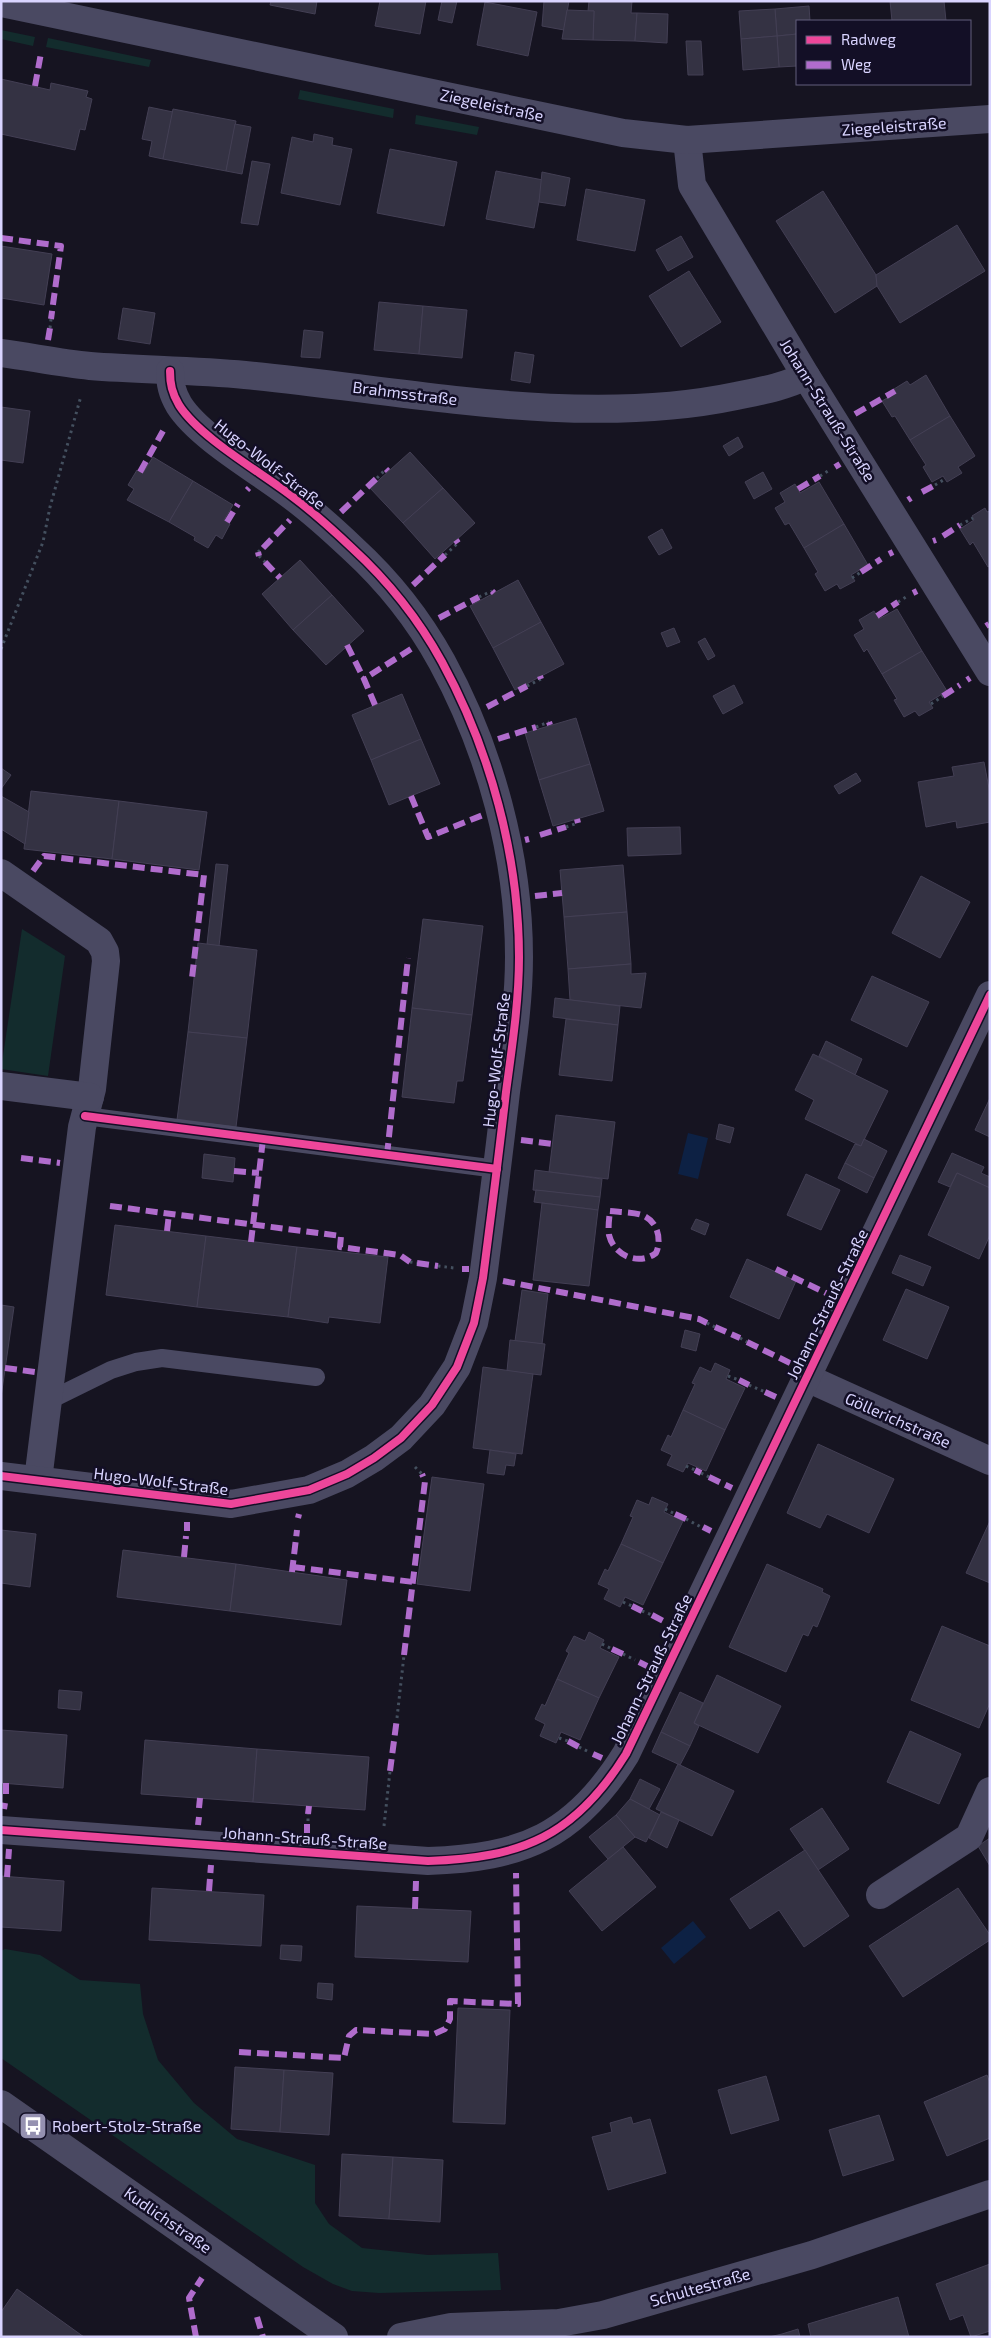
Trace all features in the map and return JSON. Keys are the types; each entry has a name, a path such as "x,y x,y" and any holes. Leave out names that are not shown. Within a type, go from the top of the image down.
{"street":[{"name":"Ziegeleistraße","path":"1,3 622,133 687,140 990,119"},
{"name":"Johann-Strauß-Straße","path":"687,140 692,185 806,376 990,672"},
{"name":"Brahmsstraße","path":"1,352 88,366 243,374 456,399 560,407 629,409 707,402 788,385 806,376"},
{"name":"Hugo-Wolf-Straße","path":"1,1476 231,1504 309,1490 347,1474 374,1458 401,1438 432,1405 457,1367 474,1322 483,1278 518,1003 519,946 511,866 493,785 479,744 442,661 404,604 353,549 293,497 232,454 199,426 180,407 170,387 170,371"},
{"path":"1,873 83,928 99,941 105,952 104,987 38,1480"},
{"name":"Johann-Strauß-Straße","path":"1,1830 428,1862 497,1855 530,1844 558,1830 584,1808 608,1783 626,1754 990,995"},
{"path":"1,1086 87,1107"},
{"name":"Göllerichstraße","path":"806,1378 990,1461"},
{"path":"880,1895 969,1837 990,1791"},
{"name":"Kudlichstraße","path":"1,2104 334,2337"},
{"name":"Schultestraße","path":"401,2337 451,2327 559,2323 603,2315 812,2255 990,2194"}],"lane":[{"path":"87,1107 497,1169"},
{"path":"48,1401 111,1370 136,1362 162,1358 316,1378"}],"path":[{"path":"50,328 51,319"},
{"path":"1,649 43,542 50,507 83,391"},
{"path":"377,478 386,469"},
{"path":"935,485 945,479"},
{"path":"960,526 973,518"},
{"path":"445,555 458,543"},
{"path":"263,548 259,554 265,562"},
{"path":"852,578 860,572"},
{"path":"479,597 492,591"},
{"path":"527,686 541,679"},
{"path":"931,704 942,696"},
{"path":"536,727 549,722"},
{"path":"566,827 578,823"},
{"path":"410,1262 417,1263"},
{"path":"438,1266 462,1269"},
{"path":"707,1323 716,1327"},
{"path":"740,1338 747,1342"},
{"path":"728,1376 738,1380"},
{"path":"750,1385 765,1392"},
{"path":"686,1466 695,1470"},
{"path":"701,1473 709,1477"},
{"path":"665,1509 675,1514"},
{"path":"686,1519 703,1528"},
{"path":"622,1602 632,1606"},
{"path":"642,1611 652,1615"},
{"path":"602,1644 612,1649"},
{"path":"622,1654 639,1662"},
{"path":"397,1718 404,1655"},
{"path":"559,1738 568,1742"},
{"path":"579,1747 593,1754"},
{"path":"383,1829 390,1772"}],"green space":[{"path":"1,30 35,37 33,46 1,39"},
{"path":"48,38 151,60 149,67 46,47"},
{"path":"300,90 394,109 393,118 298,99"},
{"path":"416,115 479,127 477,135 415,124"},
{"path":"22,929 65,956 48,1076 1,1069"},
{"path":"5,1949 40,1955 80,1980 140,1984 143,2014 158,2060 194,2103 237,2139 315,2165 315,2203 329,2224 362,2248 428,2255 498,2253 501,2290 379,2293 352,2291 333,2284 303,2267 1,2058 1,1951"}],"water":[{"path":"688,1133 708,1138 698,1179 678,1174"},
{"path":"693,1921 706,1937 674,1964 661,1948"}],"building":[{"path":"271,1 317,1 315,14 270,5"},
{"path":"380,1 426,1 420,34 375,26"},
{"path":"442,1 457,1 452,23 438,20"},
{"path":"544,1 569,1 564,30 542,26"},
{"path":"589,1 632,1 631,13 637,13 635,41 593,40 594,11 588,11"},
{"path":"890,1 944,1 946,20 892,20"},
{"path":"485,2 537,12 528,56 477,45"},
{"path":"809,6 810,20 796,20 796,34 777,36 775,9"},
{"path":"775,9 777,36 741,39 739,11"},
{"path":"567,10 594,11 593,40 562,39"},
{"path":"637,13 668,14 667,43 635,41"},
{"path":"796,34 796,66 779,67 777,36"},
{"path":"777,36 779,67 743,70 741,39"},
{"path":"686,41 701,41 703,75 688,75"},
{"path":"1,79 50,90 51,83 88,91 86,97 92,99 85,130 80,129 75,150 1,134"},
{"path":"149,107 173,112 163,159 149,156 152,141 142,139"},
{"path":"173,109 236,121 226,171 163,159"},
{"path":"235,124 251,127 242,174 226,171"},
{"path":"314,134 333,138 332,145 352,149 340,205 281,193 292,137 313,142"},
{"path":"390,149 457,162 444,226 377,213"},
{"path":"252,161 270,164 258,225 241,223"},
{"path":"496,171 543,180 534,228 486,219"},
{"path":"542,172 570,178 565,206 539,202"},
{"path":"586,189 645,200 635,251 577,240"},
{"path":"823,191 876,275 877,286 835,313 776,221"},
{"path":"957,225 985,271 900,323 877,286 876,275"},
{"path":"681,236 693,257 668,271 656,250"},
{"path":"1,246 52,254 44,305 1,298"},
{"path":"689,271 721,322 681,347 649,296"},
{"path":"379,302 423,306 419,354 374,350"},
{"path":"423,306 467,310 462,358 419,354"},
{"path":"123,308 155,313 150,344 118,339"},
{"path":"304,330 323,332 320,358 301,357"},
{"path":"515,352 534,355 530,383 511,380"},
{"path":"926,375 950,416 910,440 895,416 892,417 882,401 896,393 894,389 907,381 910,385"},
{"path":"1,407 30,411 23,463 1,460"},
{"path":"950,416 975,456 958,467 962,473 947,482 943,476 932,482 923,467 926,465 910,440"},
{"path":"738,437 743,447 729,456 723,446"},
{"path":"410,452 443,488 403,523 370,488"},
{"path":"153,457 193,481 169,522 127,500 134,489 128,485 137,470 143,473"},
{"path":"763,472 772,489 754,499 745,482"},
{"path":"193,481 233,505 224,520 230,524 222,539 216,535 208,548 194,540 195,537 169,522"},
{"path":"819,482 844,524 804,548 789,523 785,525 775,508 785,502 780,493 795,484 800,493"},
{"path":"443,488 475,523 435,559 403,523"},
{"path":"985,508 987,512 990,511 990,566 988,567 973,542 970,545 960,529 974,520 972,516"},
{"path":"844,524 868,565 851,575 855,581 840,589 837,584 825,591 815,574 818,572 804,548"},
{"path":"662,529 672,548 659,555 648,537"},
{"path":"300,560 332,595 293,630 262,594"},
{"path":"518,580 541,622 493,648 470,606"},
{"path":"332,595 364,631 326,665 293,630"},
{"path":"897,609 922,651 882,674 867,649 864,652 854,635 864,629 859,620 874,611 879,619"},
{"path":"541,622 564,664 515,690 493,648"},
{"path":"674,628 680,642 667,647 661,633"},
{"path":"705,638 715,656 708,660 698,642"},
{"path":"922,651 947,691 929,702 933,708 919,716 915,711 904,717 894,700 897,699 882,674"},
{"path":"734,685 743,703 723,714 713,696"},
{"path":"402,694 421,739 371,760 352,715"},
{"path":"576,718 590,764 539,780 525,733"},
{"path":"421,739 440,784 389,805 371,760"},
{"path":"984,762 990,794 990,822 957,828 956,821 926,827 918,782 954,776 952,767"},
{"path":"590,764 604,811 553,826 539,780"},
{"path":"1,768 11,775 1,789"},
{"path":"856,773 861,781 839,794 834,786"},
{"path":"31,791 119,801 112,859 24,849"},
{"path":"1,796 29,812 25,844 1,829"},
{"path":"119,801 207,812 199,870 112,859"},
{"path":"680,827 681,854 628,856 627,828"},
{"path":"216,864 228,865 219,946 207,944"},
{"path":"623,865 627,912 564,917 560,870"},
{"path":"921,876 970,902 940,958 892,933"},
{"path":"627,912 631,964 568,969 564,917"},
{"path":"423,919 483,926 472,1015 412,1008"},
{"path":"198,943 257,950 247,1038 188,1032"},
{"path":"631,964 631,974 646,973 641,1008 570,1000 568,969"},
{"path":"872,976 929,1002 907,1047 851,1020"},
{"path":"555,998 620,1006 618,1025 553,1017"},
{"path":"412,1008 472,1015 463,1081 457,1081 454,1103 402,1097"},
{"path":"566,1019 618,1025 612,1081 559,1075"},
{"path":"188,1032 247,1038 236,1127 177,1120"},
{"path":"826,1041 862,1059 855,1075 819,1056"},
{"path":"813,1054 888,1091 861,1146 805,1119 814,1100 795,1090"},
{"path":"990,1098 990,1137 975,1130"},
{"path":"556,1115 615,1122 608,1179 549,1172"},
{"path":"719,1124 734,1128 730,1143 716,1139"},
{"path":"864,1139 887,1151 874,1178 845,1163 855,1144 861,1146"},
{"path":"952,1153 984,1167 981,1173 990,1177 990,1188 957,1173 950,1187 938,1182"},
{"path":"204,1154 235,1158 233,1182 202,1178"},
{"path":"845,1163 874,1178 867,1193 838,1178"},
{"path":"535,1170 602,1179 600,1197 533,1190"},
{"path":"957,1173 990,1188 990,1235 979,1259 928,1235"},
{"path":"806,1174 840,1190 821,1230 787,1215"},
{"path":"536,1190 600,1197 598,1210 534,1202"},
{"path":"542,1203 598,1210 589,1286 533,1280"},
{"path":"696,1219 709,1224 705,1235 691,1229"},
{"path":"115,1225 206,1236 197,1307 106,1295"},
{"path":"206,1236 297,1247 288,1317 197,1307"},
{"path":"297,1247 388,1257 380,1323 329,1317 328,1323 288,1317"},
{"path":"900,1255 931,1267 923,1286 892,1273"},
{"path":"747,1259 796,1281 779,1319 730,1297"},
{"path":"906,1289 949,1307 927,1359 883,1340"},
{"path":"522,1290 548,1294 542,1344 515,1341"},
{"path":"1,1305 14,1307 1,1397"},
{"path":"685,1330 700,1334 696,1351 681,1347"},
{"path":"510,1340 545,1344 541,1375 507,1371"},
{"path":"715,1363 730,1370 726,1379 745,1388 725,1430 683,1410 695,1384 692,1383 700,1367 711,1372"},
{"path":"483,1367 533,1374 522,1454 473,1448"},
{"path":"683,1410 725,1430 706,1471 688,1463 683,1472 667,1465 672,1455 661,1450 668,1435 671,1437"},
{"path":"818,1444 894,1479 869,1533 827,1514 820,1528 787,1513"},
{"path":"490,1450 516,1454 514,1466 506,1465 504,1475 487,1473"},
{"path":"432,1477 484,1484 470,1591 417,1584"},
{"path":"652,1497 668,1504 664,1512 683,1521 663,1563 621,1544 633,1517 630,1516 637,1500 649,1505"},
{"path":"990,1521 990,1583 966,1573"},
{"path":"1,1530 36,1534 30,1587 1,1583"},
{"path":"621,1544 663,1563 643,1605 625,1597 620,1607 604,1599 609,1589 598,1584 605,1569 608,1571"},
{"path":"123,1550 236,1564 230,1611 117,1597"},
{"path":"236,1564 347,1580 341,1625 230,1611"},
{"path":"767,1564 823,1589 822,1592 830,1596 817,1627 813,1625 808,1636 803,1634 786,1672 729,1647"},
{"path":"942,1626 990,1646 990,1703 979,1728 911,1700"},
{"path":"589,1632 604,1640 600,1648 619,1657 599,1698 557,1679 569,1653 566,1651 574,1636 585,1641"},
{"path":"717,1675 781,1706 758,1753 694,1723"},
{"path":"557,1679 599,1698 580,1740 561,1732 556,1743 540,1736 545,1724 535,1719 542,1704 545,1706"},
{"path":"59,1690 82,1692 80,1710 58,1708"},
{"path":"680,1692 703,1703 694,1723 699,1726 690,1746 661,1732"},
{"path":"1,1730 67,1735 63,1788 1,1783"},
{"path":"910,1731 961,1754 939,1804 887,1782"},
{"path":"661,1732 690,1746 680,1765 652,1752"},
{"path":"145,1740 257,1749 253,1802 141,1794"},
{"path":"257,1749 369,1757 365,1810 253,1802"},
{"path":"678,1764 734,1791 712,1836 656,1809"},
{"path":"640,1779 660,1789 649,1809 630,1799"},
{"path":"630,1799 660,1815 646,1842 635,1837 616,1815"},
{"path":"822,1808 849,1849 818,1870 790,1829"},
{"path":"661,1812 679,1820 667,1848 649,1838"},
{"path":"616,1815 635,1837 608,1859 589,1837"},
{"path":"990,1838 990,1866 978,1846"},
{"path":"623,1847 656,1887 602,1931 569,1891"},
{"path":"805,1850 849,1916 804,1947 779,1910 750,1929 730,1899"},
{"path":"1,1876 64,1881 61,1931 1,1927"},
{"path":"152,1888 264,1895 261,1946 149,1940"},
{"path":"958,1888 990,1935 990,1940 903,1997 869,1946"},
{"path":"357,1906 471,1911 468,1962 355,1957"},
{"path":"281,1945 302,1946 301,1961 280,1959"},
{"path":"318,1983 333,1984 332,2000 317,1998"},
{"path":"458,2008 510,2010 505,2124 453,2122"},
{"path":"235,2067 284,2070 280,2132 231,2129"},
{"path":"284,2070 333,2073 329,2135 280,2132"},
{"path":"987,2075 990,2083 990,2138 947,2156 924,2102"},
{"path":"766,2076 779,2120 731,2134 718,2090"},
{"path":"879,2115 894,2160 843,2176 829,2130"},
{"path":"631,2117 633,2124 650,2119 666,2173 608,2190 592,2137 612,2132 610,2123"},
{"path":"342,2154 393,2157 389,2219 339,2216"},
{"path":"393,2157 443,2160 440,2222 389,2219"},
{"path":"990,2264 990,2331 971,2337 963,2315 950,2320 936,2284"},
{"path":"17,2289 84,2337 1,2337 1,2312"},
{"path":"898,2297 909,2337 811,2337 808,2324"},
{"path":"798,2329 800,2337 769,2337 782,2334"}],"marked path":[{"path":"35,86 41,53"},
{"path":"1,238 61,246 51,319"},
{"path":"48,340 50,328"},
{"path":"855,414 895,391"},
{"path":"140,472 163,431"},
{"path":"835,467 840,464"},
{"path":"798,489 820,476"},
{"path":"341,512 377,478"},
{"path":"922,492 935,485"},
{"path":"227,522 238,504"},
{"path":"263,548 290,520"},
{"path":"943,536 960,525"},
{"path":"258,552 259,556"},
{"path":"889,554 893,552"},
{"path":"413,585 445,555"},
{"path":"861,572 881,559"},
{"path":"265,562 280,578"},
{"path":"913,593 917,591"},
{"path":"439,618 479,597"},
{"path":"877,616 898,602"},
{"path":"347,645 364,679"},
{"path":"375,705 364,679 414,647"},
{"path":"943,696 960,685"},
{"path":"487,707 527,686"},
{"path":"498,739 536,727"},
{"path":"411,796 428,837 483,815"},
{"path":"577,819 578,823"},
{"path":"540,835 566,827"},
{"path":"525,840 529,839"},
{"path":"33,871 44,856 204,875 192,978"},
{"path":"535,896 562,893"},
{"path":"387,1155 408,958"},
{"path":"251,1242 263,1139"},
{"path":"521,1140 552,1144"},
{"path":"21,1158 60,1163"},
{"path":"234,1171 259,1173"},
{"path":"110,1206 341,1236 340,1247 400,1255 410,1262"},
{"path":"610,1211 642,1215 652,1222 657,1231 659,1242 656,1253 649,1257 635,1259 628,1257 616,1248 609,1235 610,1211"},
{"path":"167,1231 169,1214"},
{"path":"417,1263 438,1266"},
{"path":"462,1269 469,1269"},
{"path":"776,1269 826,1293"},
{"path":"503,1281 699,1319 707,1323"},
{"path":"715,1327 740,1338"},
{"path":"747,1342 792,1364"},
{"path":"5,1368 35,1372"},
{"path":"739,1380 749,1385"},
{"path":"765,1392 776,1397"},
{"path":"695,1470 701,1473"},
{"path":"404,1655 425,1481 422,1474"},
{"path":"709,1477 732,1488"},
{"path":"298,1518 299,1514"},
{"path":"675,1514 686,1519"},
{"path":"187,1522 187,1531"},
{"path":"703,1527 711,1531"},
{"path":"292,1572 297,1530"},
{"path":"184,1557 186,1536"},
{"path":"293,1567 413,1582"},
{"path":"632,1606 642,1611"},
{"path":"652,1615 667,1623"},
{"path":"612,1649 623,1654"},
{"path":"639,1662 647,1666"},
{"path":"390,1771 397,1718"},
{"path":"568,1741 579,1747"},
{"path":"593,1754 602,1758"},
{"path":"6,1783 6,1794"},
{"path":"199,1808 200,1798"},
{"path":"4,1809 5,1803"},
{"path":"308,1814 309,1806"},
{"path":"198,1825 199,1817"},
{"path":"307,1824 307,1833"},
{"path":"7,1877 9,1849"},
{"path":"209,1891 211,1865"},
{"path":"239,2052 344,2058 349,2036 356,2030 434,2034 445,2029 450,2019 450,2001 518,2004 516,1873"},
{"path":"415,1909 416,1881"},
{"path":"196,2337 189,2298 202,2278"},
{"path":"257,2317 263,2337"}],"cycle path":[{"path":"1,1476 231,1504 309,1490 347,1474 374,1458 401,1438 432,1405 457,1367 474,1323 483,1278 515,1025 519,957 514,881 507,842 487,767 474,731 442,662 402,601 365,560 323,521 280,487 201,430 179,405 171,384 170,371"},
{"path":"1,1830 428,1861 491,1855 519,1847 543,1837 566,1823 587,1805 607,1782 626,1754 990,995"},
{"path":"85,1116 497,1169"}],"place":[{"name":"Robert-Stolz-Straße","path":"33,2126"}]}
